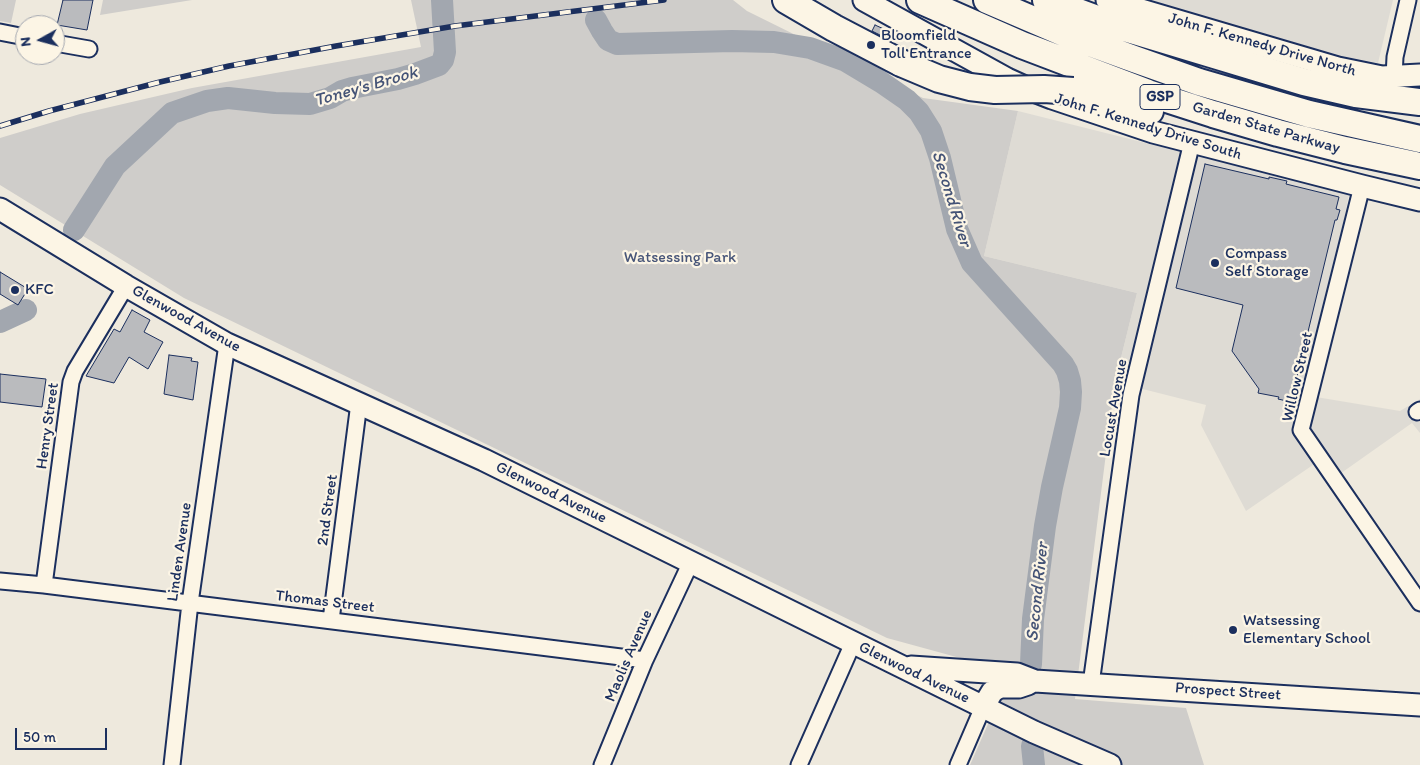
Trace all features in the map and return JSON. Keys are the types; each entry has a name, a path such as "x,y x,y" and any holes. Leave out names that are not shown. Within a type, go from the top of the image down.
{"highway":[{"path":"786,0 901,63 939,79 970,88 984,90 1038,89 1073,91 1106,98 1273,145 1320,154 1415,165"},
{"name":"Garden State Parkway","path":"920,0 1022,45 1148,93 1278,133 1415,165"},
{"name":"Garden State Parkway","path":"987,0 1071,36 1199,82 1309,114 1420,139"},
{"path":"1046,0 1105,22 1304,82 1356,94 1420,102"}],"street":[{"name":"John F. Kennedy Drive South","path":"864,0 1007,79 1029,89 1132,125 1420,200"},
{"name":"John F. Kennedy Drive North","path":"1107,0 1338,68 1394,77 1420,75"},
{"path":"1394,77 1395,57 1408,0"},
{"path":"0,32 15,35"},
{"path":"65,45 89,49"},
{"name":"Locust Avenue","path":"1091,684 1131,395 1192,142"},
{"name":"Willow Street","path":"1362,186 1301,430 1420,603"},
{"name":"Glenwood Avenue","path":"0,209 126,286 227,344 484,460 1034,732 1110,765"},
{"name":"Henry Street","path":"44,585 71,382 75,371 126,286"},
{"name":"Linden Avenue","path":"172,765 190,603 227,344"},
{"name":"2nd Street","path":"331,620 359,403"},
{"name":"Maolis Avenue","path":"602,765 645,660 691,562"},
{"name":"Thomas Street","path":"0,581 331,620 645,660"},
{"path":"799,765 853,643"},
{"name":"Prospect Street","path":"900,666 1017,674 1035,681 1420,705"},
{"name":"Prospect Street","path":"983,707 996,689 1001,687 1019,687 1035,681"},
{"path":"958,765 983,707"}],"shaded area":[{"path":"1141,0 1393,0 1378,63 1346,57"},
{"path":"1018,111 1349,194 1310,396 1400,411 1420,399 1420,433 1412,423 1337,476 1323,458 1246,511 1201,425 1206,405 1115,382 1137,293 984,256"}],"green space":[{"path":"0,0 16,0 11,23 0,21"},
{"path":"103,0 192,0 100,15"},
{"name":"Watsessing Park","path":"411,0 733,0 747,11 923,98 1018,111 984,256 1137,293 1115,382 1075,699 1186,708 1204,765 970,765 988,724 993,667 887,638 184,298 0,185 0,138 80,114 192,88 421,47"}],"building":[{"path":"63,0 93,0 87,30 65,26 65,15 59,15"},
{"path":"875,25 886,30 882,36 872,31"},
{"path":"1205,164 1269,179 1269,177 1287,181 1286,184 1339,197 1336,209 1340,210 1337,220 1335,220 1291,402 1278,399 1279,397 1258,393 1259,389 1232,351 1243,305 1176,288"},
{"path":"0,272 28,289 18,305 0,294"},
{"path":"132,310 150,320 144,332 163,342 148,369 129,357 114,383 86,376 114,329 120,332"},
{"path":"169,355 192,358 191,361 198,362 193,400 164,394"},
{"path":"0,374 46,379 42,407 0,402"}],"waterway":[{"name":"Toney's Brook","path":"74,230 115,166 172,113 207,101 228,98 275,103 310,104 330,98 342,91 398,79 439,65 443,60 445,52 442,0"},
{"name":"Second River","path":"596,20 608,40 617,44 732,41 774,42 810,48 846,61 907,100 919,112 931,131 940,158 957,229 972,263 1063,364 1070,381 1070,408 1045,526 1033,619 1031,664"},
{"name":"Toney's Brook","path":"0,322 26,310"},
{"name":"Second River","path":"1032,746 1034,765"}],"railway":[{"path":"0,126 49,111 229,66 455,26 664,0"}],"place":[{"name":"Bloomfield Toll Entrance","path":"871,45"},
{"name":"Compass Self Storage","path":"1215,263"},
{"name":"KFC","path":"15,290"},
{"name":"Watsessing Elementary School","path":"1233,630"}]}
